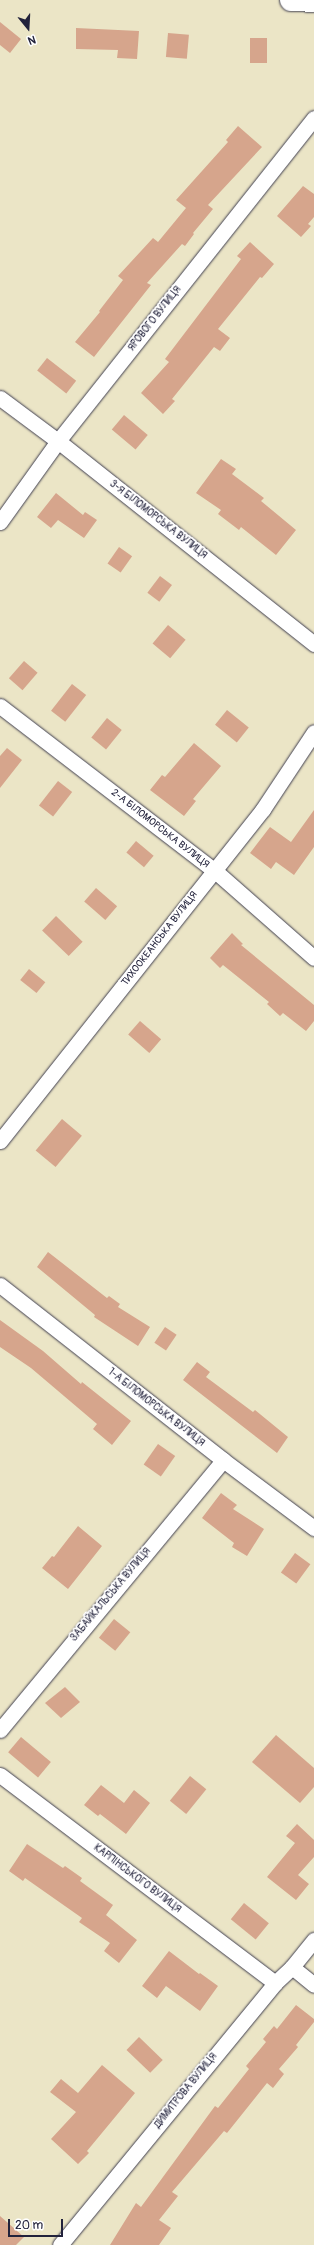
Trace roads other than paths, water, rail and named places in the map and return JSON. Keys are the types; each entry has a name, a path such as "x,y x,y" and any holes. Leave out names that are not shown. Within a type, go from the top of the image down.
{"main road":[{"path":"291,0 314,1"}],"street":[{"name":"ЯРОВОГО ВУЛИЦЯ","path":"0,522 58,442 314,118"},
{"name":"3-Я БІЛОМОРСЬКА ВУЛИЦЯ","path":"0,398 314,644"},
{"name":"2-А БІЛОМОРСЬКА ВУЛИЦЯ","path":"0,706 214,870 314,958"},
{"name":"ТИХООКЕАНСЬКА ВУЛИЦЯ","path":"0,1141 263,809 314,732"},
{"name":"1-А БІЛОМОРСЬКА ВУЛИЦЯ","path":"0,1285 222,1460 314,1528"},
{"name":"ЗАБАЙКАЛЬСЬКА ВУЛИЦЯ","path":"0,1730 222,1460"},
{"name":"КАРПІНСЬКОГО ВУЛИЦЯ","path":"0,1774 275,1983"},
{"name":"ДИМИТРОВА ВУЛИЦЯ","path":"60,2245 275,1983 292,1967 314,1940"},
{"path":"292,1967 314,1985"}]}
